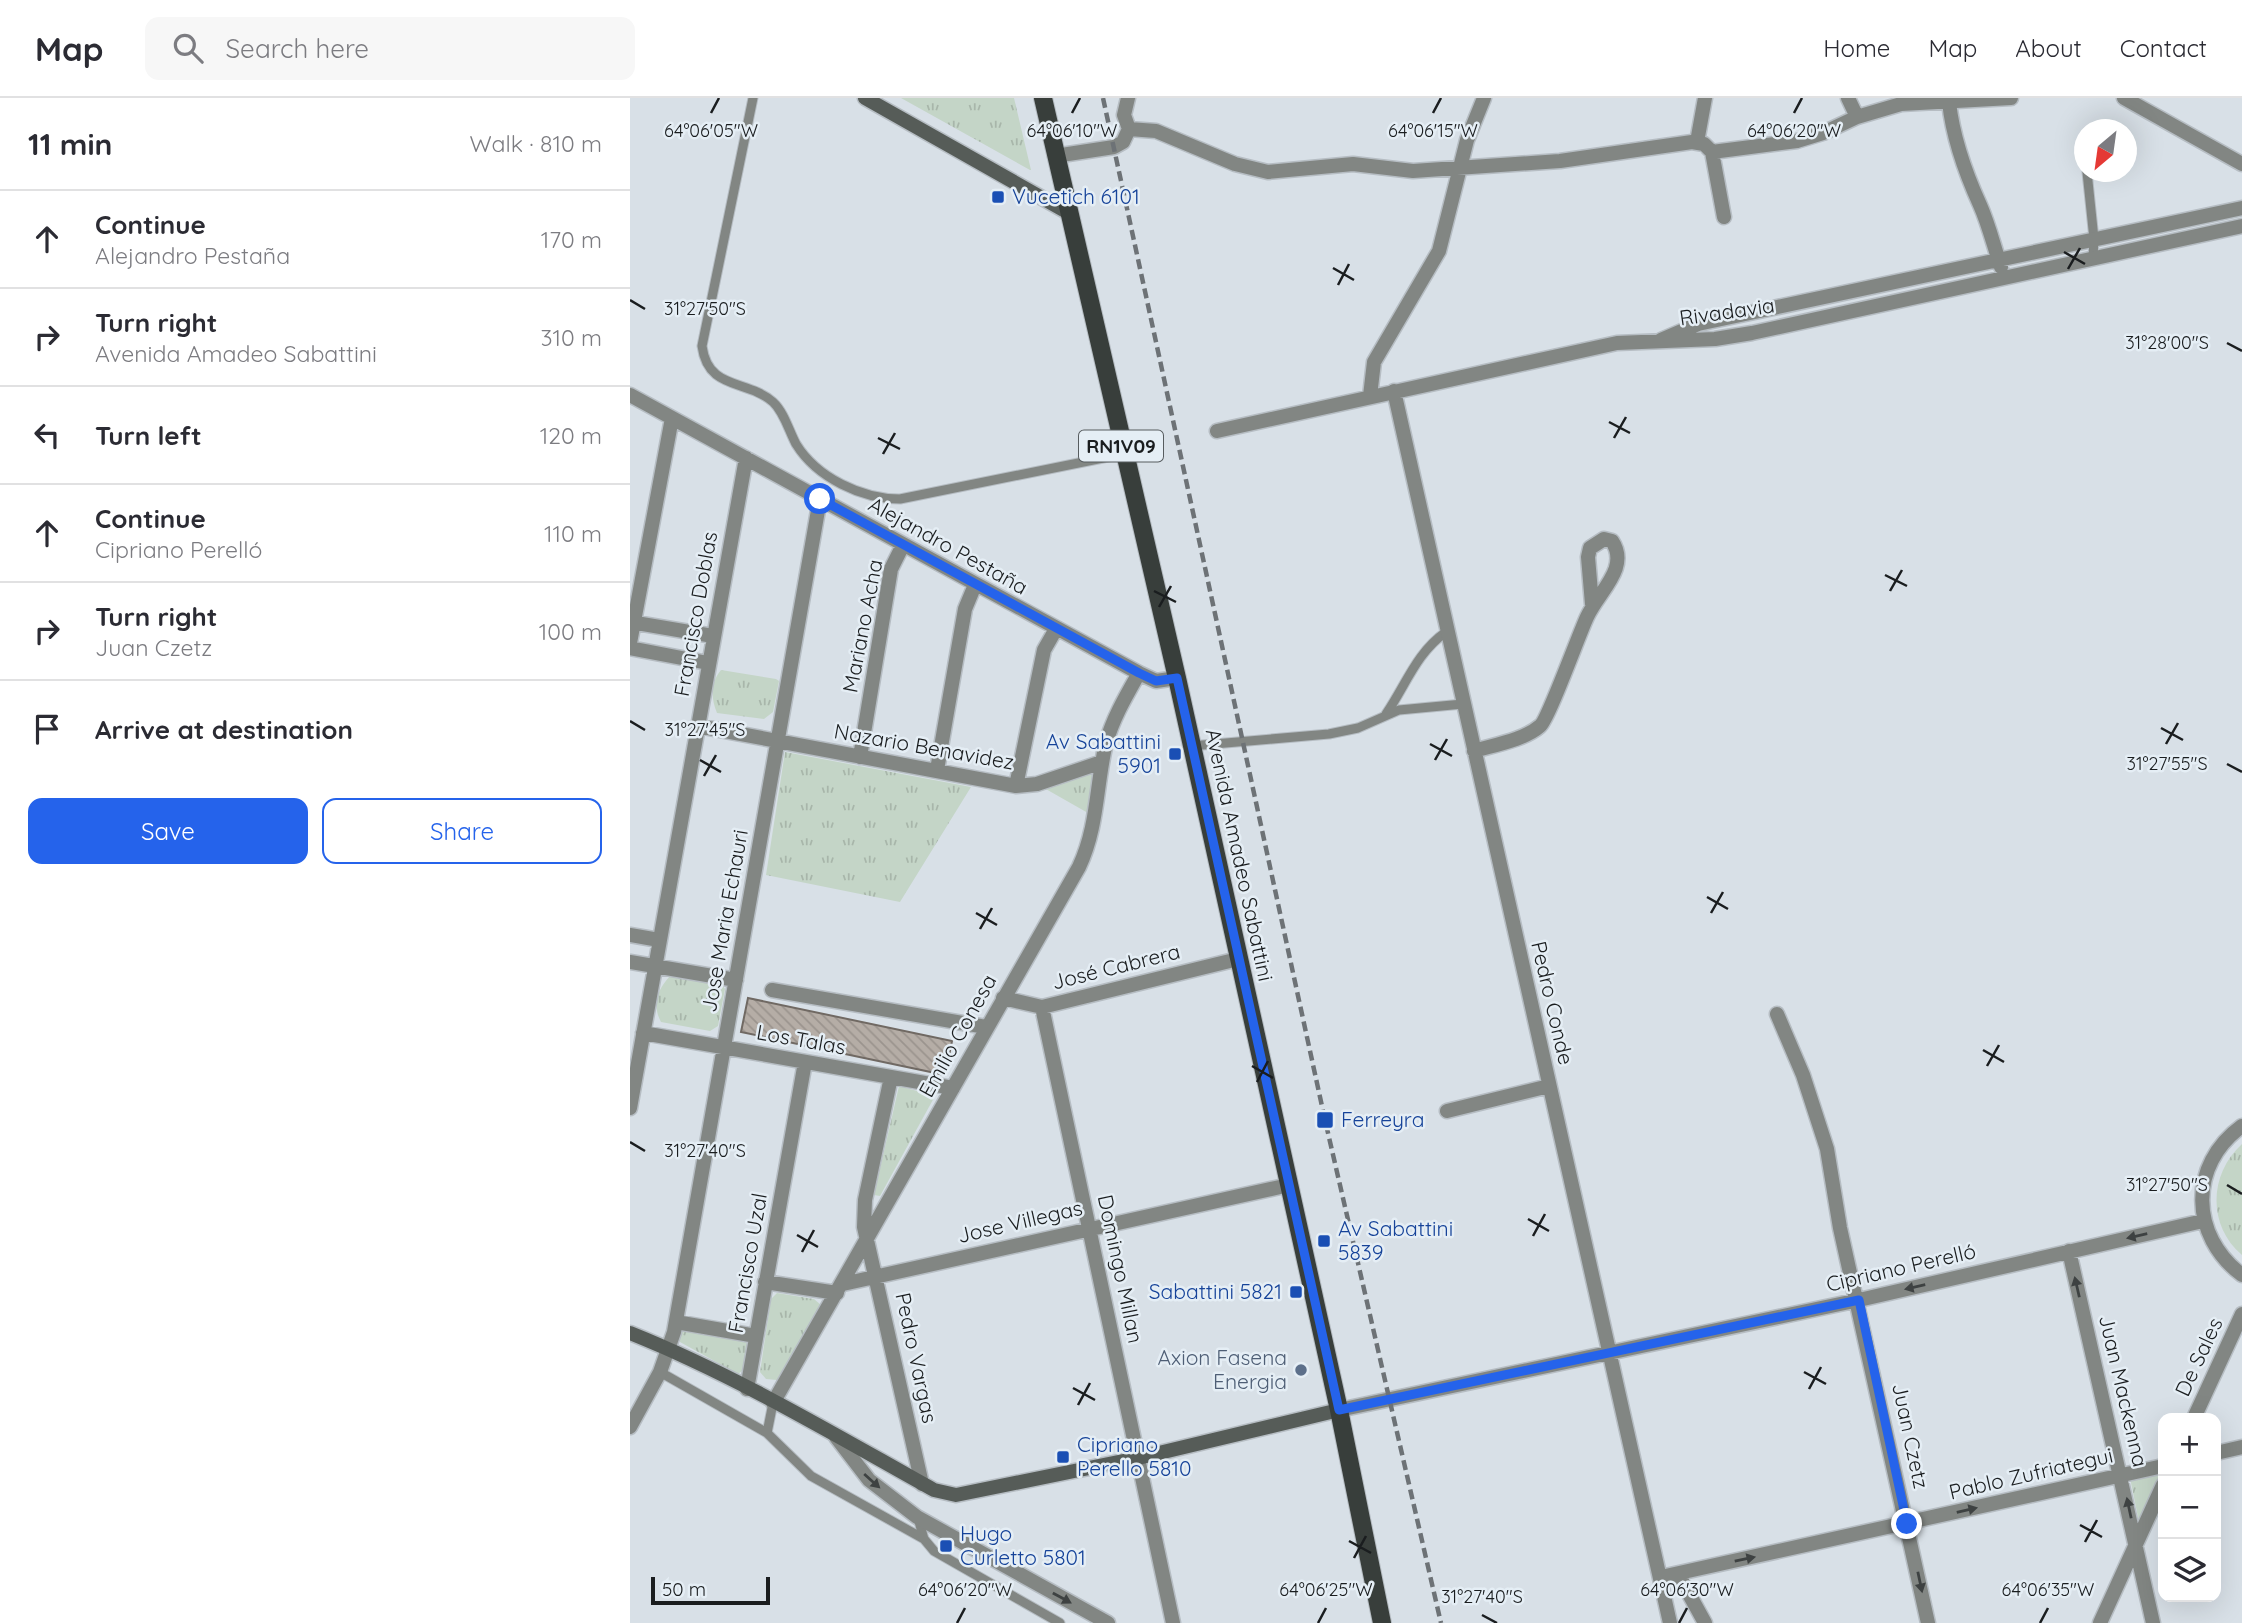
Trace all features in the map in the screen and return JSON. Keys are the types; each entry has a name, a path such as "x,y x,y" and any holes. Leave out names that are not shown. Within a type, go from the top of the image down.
{"main road":[{"path":"865,98 1067,212"},
{"name":"Avenida Amadeo Sabattini","path":"1042,98 1177,678 1339,1410 1382,1623"},
{"path":"630,1333 670,1349 922,1483 956,1495 1138,1458 1339,1410"}],"street":[{"path":"1055,156 1114,147 1122,142 1129,130 1124,115 1128,98"},
{"path":"1370,396 1374,362 1439,251 1460,167 1484,98"},
{"path":"1697,142 1705,98"},
{"path":"1849,98 1857,117"},
{"path":"1129,130 1156,131 1235,164 1268,172 1353,164 1413,171 1560,161 1697,142 1712,152 1797,141 1823,133 1857,117 1901,104 2011,98"},
{"path":"2124,98 2242,164"},
{"path":"1949,102 1952,127 1968,183 1981,206 2004,276"},
{"path":"1712,152 1724,217"},
{"path":"1660,340 1698,324 2242,208"},
{"name":"Rivadavia","path":"1217,432 1617,343 1752,333 2242,226"},
{"name":"Pedro Conde","path":"1394,391 1446,632 1671,1623"},
{"name":"Alejandro Pestaña","path":"630,395 1139,673 1156,681 1177,678"},
{"path":"630,643 672,418"},
{"name":"Francisco Doblas","path":"630,1108 746,458"},
{"name":"Jose Maria Echauri","path":"630,1427 660,1372 670,1349 676,1322 820,499"},
{"name":"Mariano Acha","path":"860,757 891,569 903,545"},
{"path":"937,770 965,609 975,585"},
{"path":"1474,751 1541,726 1592,604"},
{"path":"632,622 713,636"},
{"path":"1016,786 1044,650 1056,629"},
{"path":"630,648 708,663"},
{"name":"Emilio Conesa","path":"773,1403 867,1243 1088,848 1102,762 1116,715 1139,673"},
{"name":"Nazario Benavidez","path":"698,726 1016,786 1037,784 1102,762"},
{"path":"630,935 659,940"},
{"name":"José Cabrera","path":"1003,998 1042,1007 1238,959"},
{"path":"630,962 736,981"},
{"path":"772,990 986,1027"},
{"name":"Domingo Millan","path":"1042,1007 1091,1227 1173,1623"},
{"name":"Juan Czetz","path":"1777,1014 1804,1075 1827,1149 1840,1228 1859,1300 1928,1623"},
{"name":"Los Talas","path":"643,1033 953,1088"},
{"name":"Francisco Uzal","path":"747,1389 804,1062"},
{"name":"Pedro Vargas","path":"891,1077 865,1200 867,1243 877,1277 922,1483"},
{"path":"1447,1111 1549,1086"},
{"path":"2242,1126 2224,1140 2212,1158 2202,1189 2203,1221 2217,1251 2242,1275"},
{"name":"Jose Villegas","path":"765,1282 840,1288 1091,1227 1289,1185"},
{"name":"Cipriano Perelló","path":"1339,1410 1859,1300 2203,1221"},
{"name":"Juan Mackenna","path":"2069,1251 2154,1623"},
{"name":"De Sales","path":"2196,1413 2242,1314"},
{"path":"676,1322 756,1336"},
{"path":"836,1437 869,1480 917,1517 1108,1623"},
{"path":"2221,1452 2242,1447"},
{"name":"Pablo Zufriategui","path":"1661,1577 2158,1467"},
{"path":"2100,1623 2158,1496"},
{"path":"1678,1574 1705,1623"}],"lane":[{"path":"752,98 702,346 704,359 715,375 776,404 804,457 826,474 879,499 900,499 1123,454"},
{"path":"2088,182 2094,239 2092,258"},
{"path":"1385,715 1407,682 1415,661 1433,641 1446,632"},
{"path":"1191,746 1329,734 1358,728 1399,710 1463,704"},
{"path":"660,1372 767,1433 811,1476 924,1539 934,1551 1060,1623"},
{"path":"767,1433 773,1403"},
{"path":"917,1517 924,1539"}],"green space":[{"path":"901,98 1014,98 1031,170 1030,170"},
{"path":"721,670 779,681 773,712 764,719 717,713 713,691"},
{"path":"785,752 971,787 900,902 766,875"},
{"path":"1102,762 1095,817 1037,784"},
{"path":"670,976 721,983 725,989 718,1026 710,1031 661,1022 657,998"},
{"path":"899,1086 935,1096 880,1196 874,1195"},
{"path":"2242,1144 2242,1255 2223,1229 2216,1199 2223,1170"},
{"path":"777,1293 814,1299 821,1305 777,1380 766,1379 760,1372 771,1299"},
{"path":"680,1330 744,1340 748,1345 742,1371 738,1374 680,1342"},
{"path":"2158,1471 2158,1486 2140,1527 2130,1478"}],"building":[{"path":"748,998 952,1041 945,1075 741,1032"}],"railway":[{"path":"1103,98 1325,1120 1441,1623"}],"place":[{"name":"Vucetich 6101","path":"998,197"},
{"name":"Av Sabattini 5901","path":"1175,754"},
{"name":"Ferreyra","path":"1325,1120"},
{"name":"Av Sabattini 5839","path":"1324,1241"},
{"name":"Sabattini 5821","path":"1296,1292"},
{"name":"Axion Fasena Energia","path":"1301,1370"},
{"name":"Cipriano Perello 5810","path":"1063,1457"},
{"name":"Hugo Curletto 5801","path":"946,1546"}],"route":[{"path":"820,499 1139,673 1156,681 1177,678 1339,1410 1389,1397 1859,1300 1907,1524"}]}
